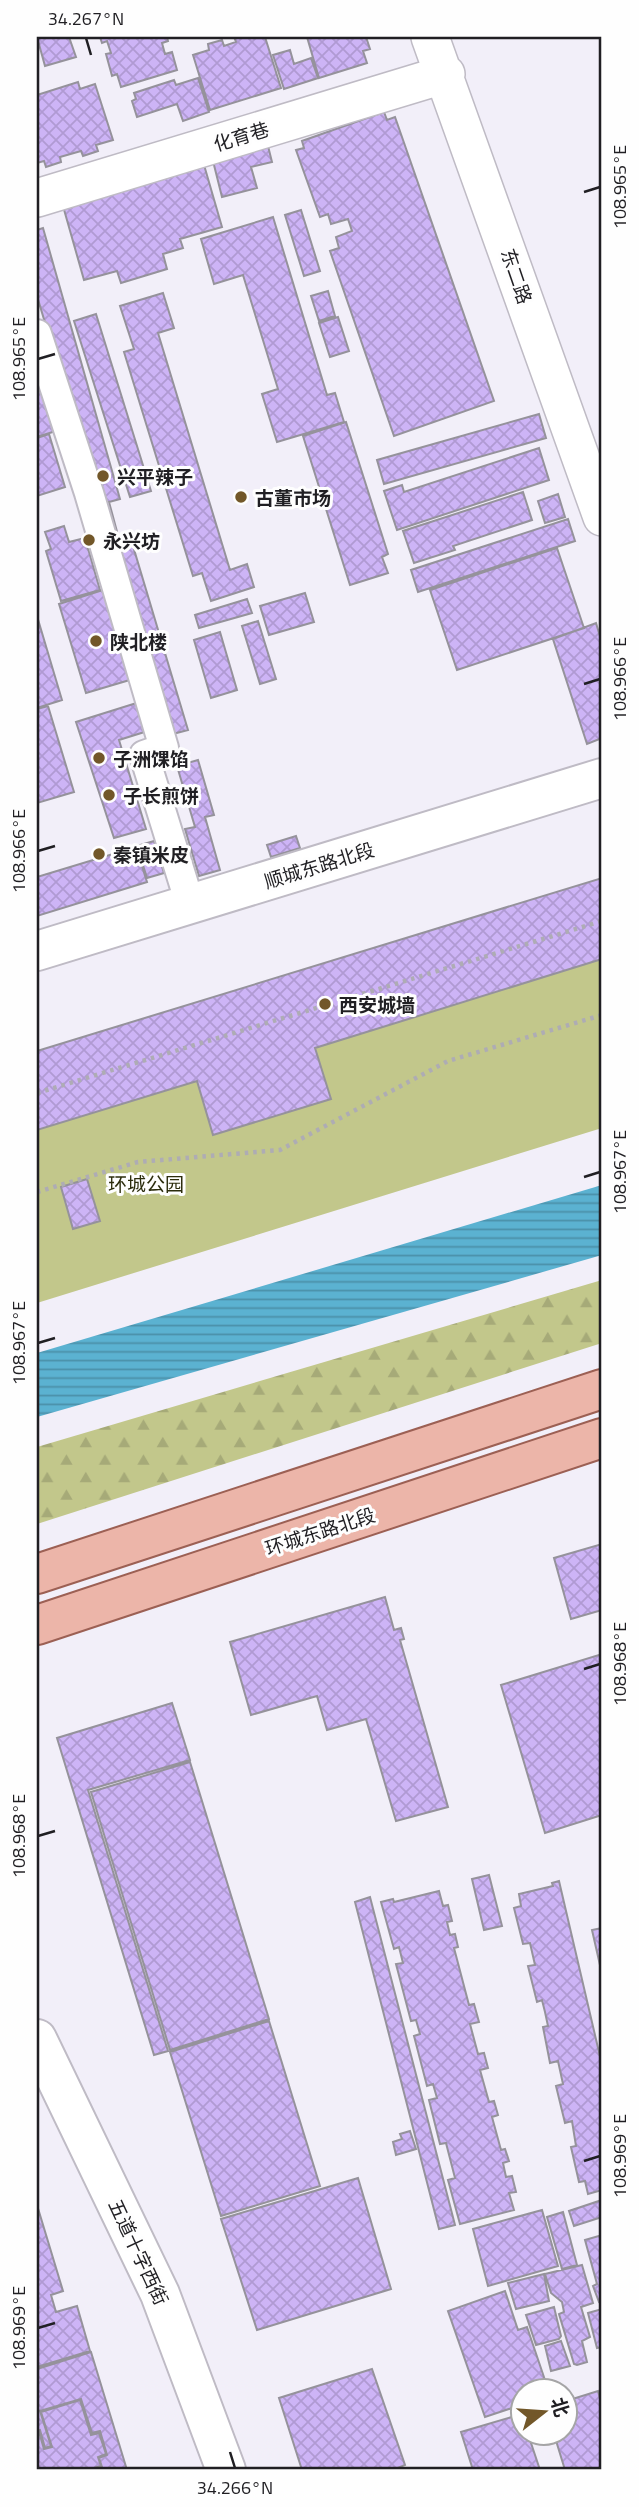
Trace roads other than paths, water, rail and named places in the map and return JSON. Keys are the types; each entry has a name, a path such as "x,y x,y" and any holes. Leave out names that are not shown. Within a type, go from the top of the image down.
{"main road":[{"path":"37,1574 602,1389"},
{"name":"环城东路北段","path":"37,1625 602,1438"}],"street":[{"name":"东二路","path":"430,37 446,74 602,517"},
{"name":"化育巷","path":"37,198 446,74"},
{"path":"37,334 89,493 164,748 144,755 190,904"},
{"name":"顺城东路北段","path":"37,951 602,778"},
{"name":"五道十字西街","path":"37,2039 160,2294 226,2470"}],"water":[{"path":"602,1185 602,1255 37,1417 37,1353"}],"place":[{"name":"兴平辣子","path":"103,476"},
{"name":"古董市场","path":"241,497"},
{"name":"永兴坊","path":"89,540"},
{"name":"陕北楼","path":"96,641"},
{"name":"子洲馃馅","path":"99,758"},
{"name":"子长煎饼","path":"109,795"},
{"name":"秦镇米皮","path":"99,854"},
{"name":"西安城墙","path":"325,1004"}],"park label":[{"name":"环城公园","path":"146,1183"}]}
